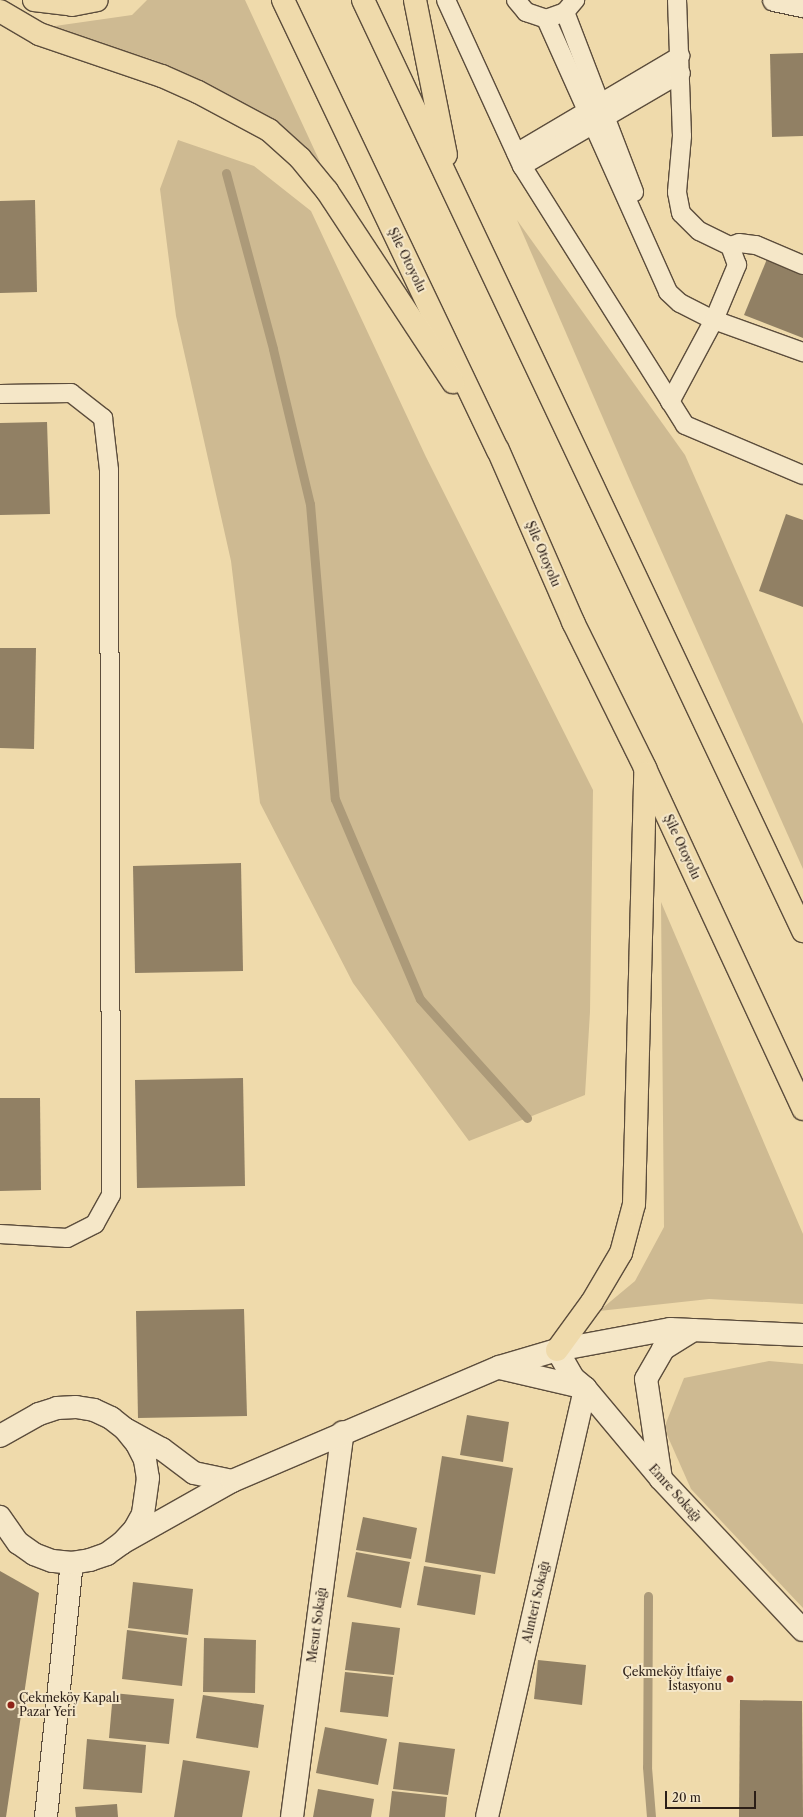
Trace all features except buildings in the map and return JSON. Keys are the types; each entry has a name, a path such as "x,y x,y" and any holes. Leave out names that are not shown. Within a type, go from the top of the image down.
{"highway":[{"path":"34,0 72,5 97,0"},
{"name":"Şile Otoyolu","path":"283,0 498,450 573,622 645,768 803,1108"},
{"path":"363,0 803,932"},
{"path":"415,0 452,186"},
{"path":"0,12 39,34 162,76 198,92 269,130 300,158 327,191 498,450"},
{"path":"557,1350 592,1302 621,1253 634,1204 645,768"}],"street":[{"path":"774,0 803,6"},
{"path":"0,1531 34,1554 52,1560 72,1562 90,1560 107,1554 122,1543 232,1481 343,1432 499,1367 557,1350 670,1329 799,1335"},
{"path":"661,1479 646,1380 663,1349 693,1330"},
{"name":"Emre Sokağı","path":"557,1350 566,1368 585,1388 661,1479 803,1630"},
{"path":"499,1367 585,1388"},
{"name":"Alınteri Sokağı","path":"487,1817 585,1388"},
{"path":"0,1436 38,1414 57,1408 76,1407 94,1410 111,1418 125,1429 162,1449 194,1473 232,1481"},
{"path":"0,1451 22,1424"},
{"path":"122,1543 134,1530 143,1514 148,1490 144,1460 125,1429"},
{"name":"Mesut Sokağı","path":"292,1817 343,1432"},
{"path":"0,1518 18,1543"},
{"path":"46,1817 72,1562"}],"lane":[{"path":"446,0 519,159 685,426 803,475"},
{"path":"516,0 526,12 546,18 570,6 596,114 636,225 650,248 668,292 680,303 714,320 803,352"},
{"path":"670,402 714,320 736,273 736,258 730,246 699,231 681,213 677,192 682,136 681,65 677,0"},
{"path":"546,18 596,114"},
{"path":"519,159 681,65"},
{"path":"730,246 739,243 756,245 803,265"},
{"path":"0,394 71,393 103,418 109,470 111,1179 111,1195 95,1224 67,1238 0,1234"}],"shaded area":[{"path":"147,0 245,0 320,162 275,121 154,60 48,27 132,15"},
{"path":"178,140 254,166 311,211 426,457 593,790 590,1012 585,1095 469,1141 353,983 260,803 231,561 176,316 160,189"},
{"path":"517,220 685,455 803,724 803,869 632,485"},
{"path":"661,902 803,1234 803,1304 709,1299 599,1311 635,1281 664,1227"},
{"path":"769,1361 803,1364 803,1608 691,1489 664,1428 684,1378"}],"waterway":[{"path":"226,173 273,349 310,504 335,799 420,999 527,1118"},
{"path":"648,1596 647,1767 651,1817"}],"place":[{"name":"Çekmeköy İtfaiye İstasyonu","path":"730,1679"},
{"name":"Çekmeköy Kapalı Pazar Yeri","path":"11,1705"}]}
